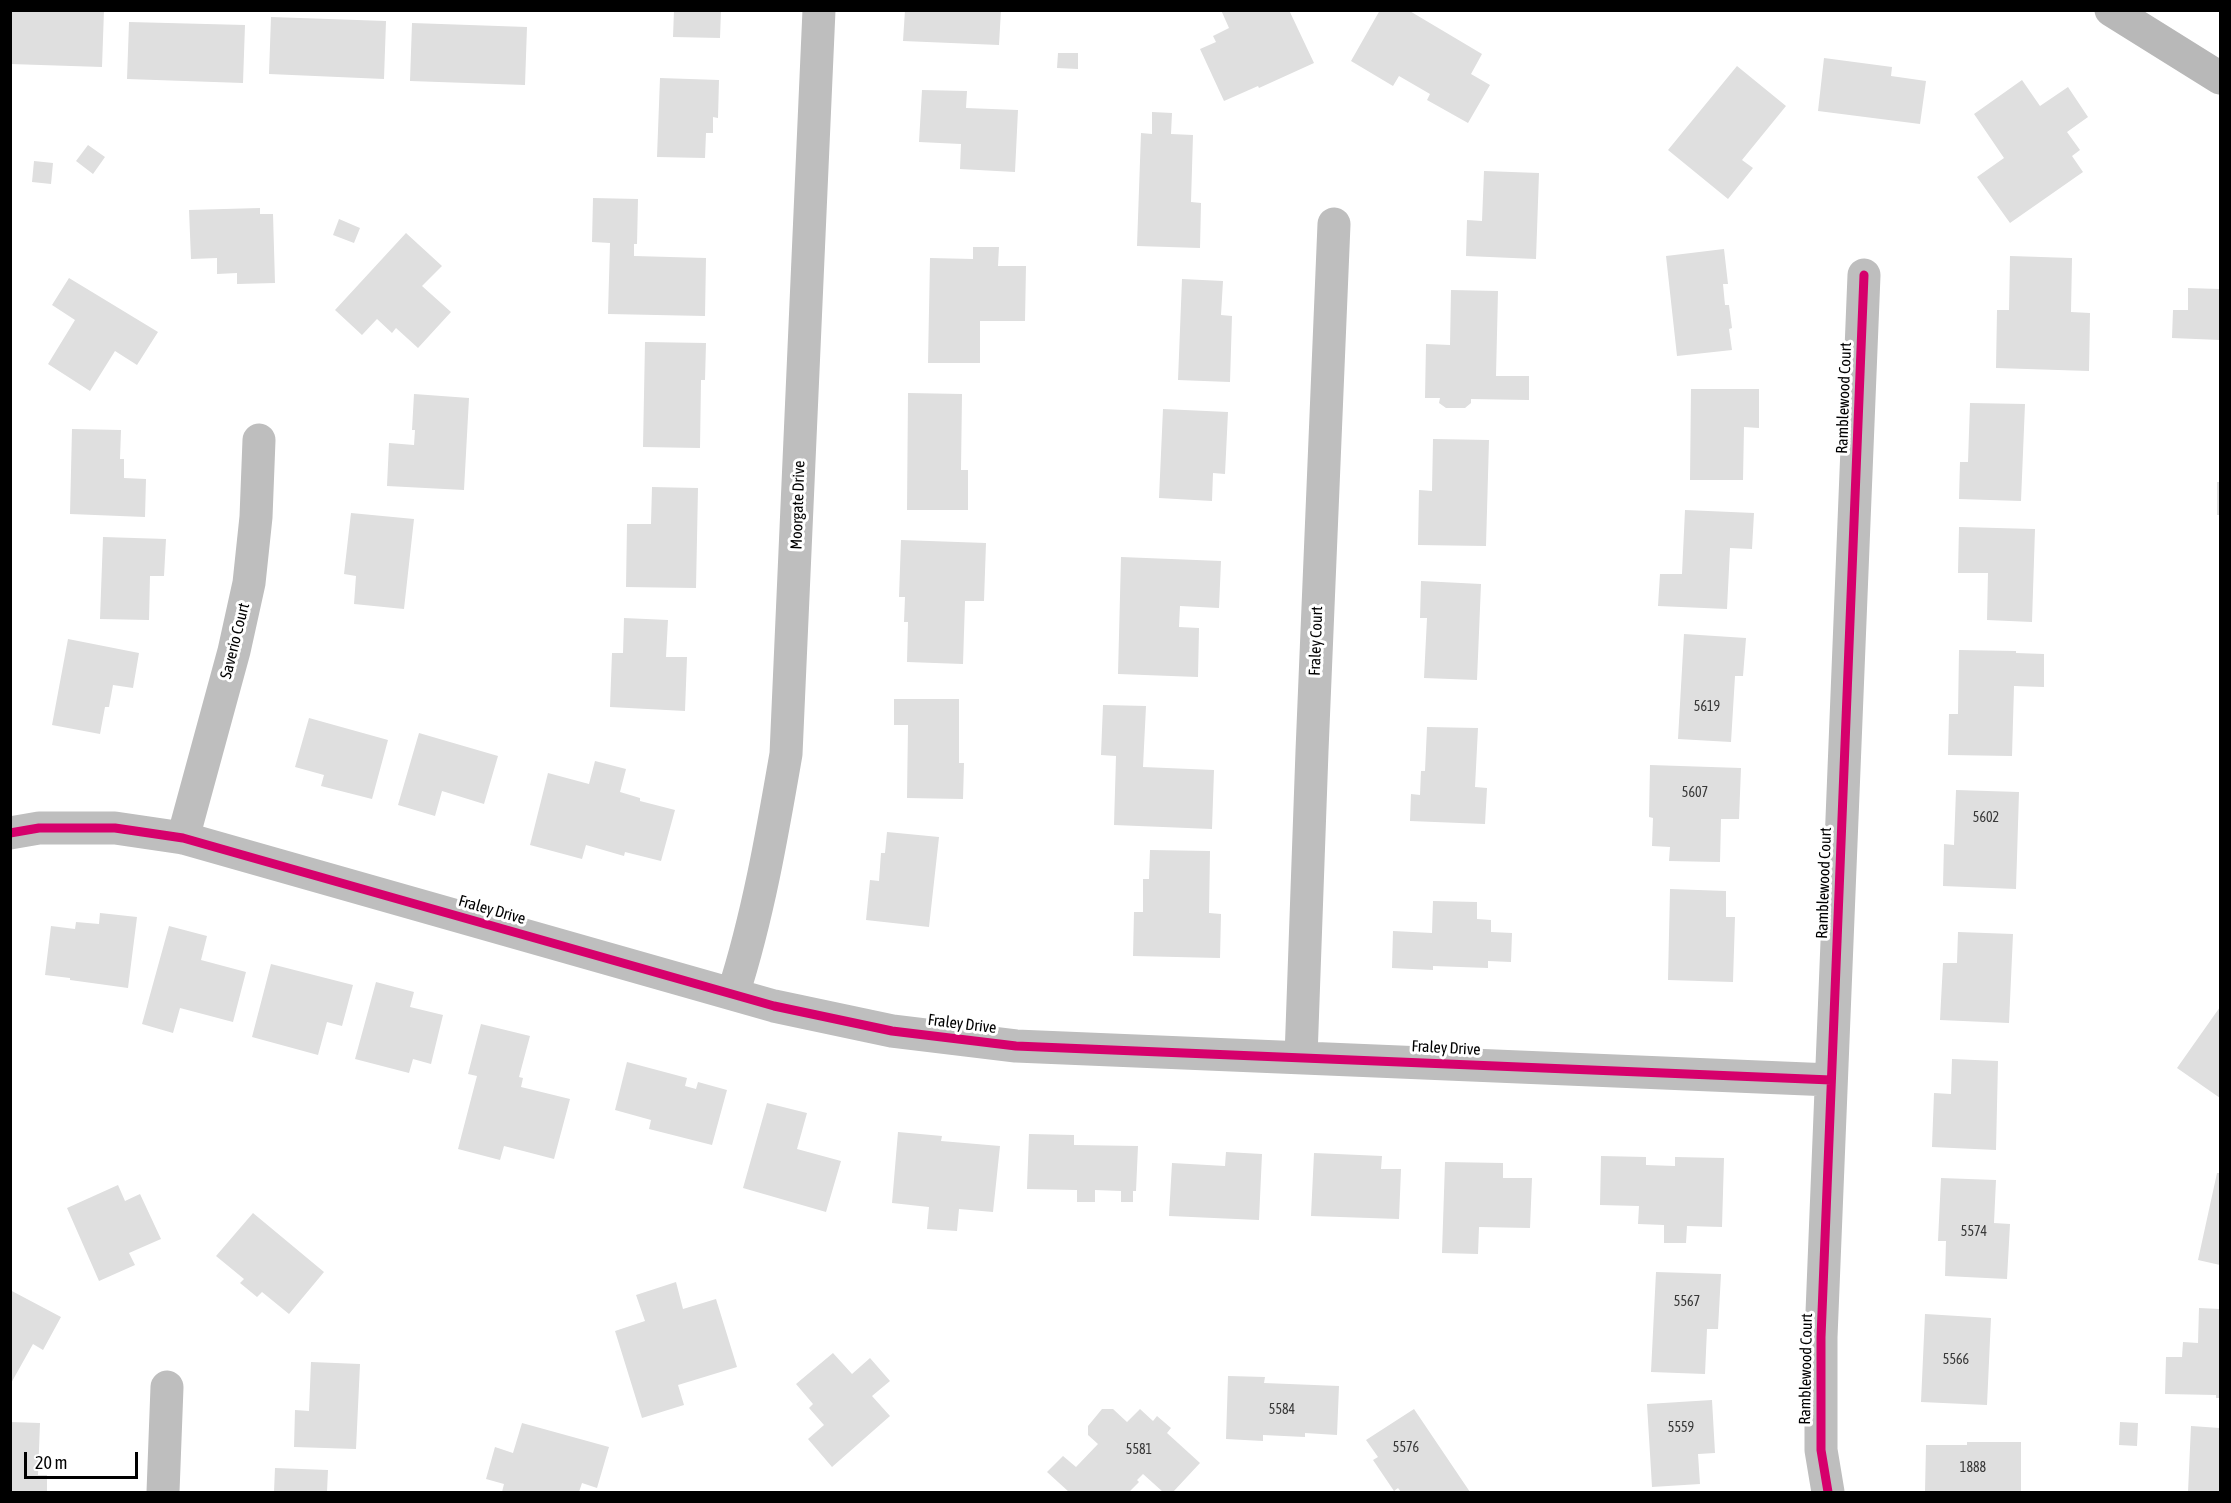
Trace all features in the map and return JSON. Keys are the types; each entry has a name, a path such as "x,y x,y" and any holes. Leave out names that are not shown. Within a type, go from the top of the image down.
{"main road":[{"path":"2111,10 2220,78"}],"street":[{"name":"Moorgate Drive","path":"733,994 745,959 769,854 786,754 819,10"},
{"name":"Fraley Court","path":"1301,1057 1334,225"},
{"name":"Ramblewood Court","path":"1828,1492 1821,1450 1821,1337 1864,275"},
{"name":"Saverio Court","path":"183,838 234,651 249,583 256,517 259,440"},
{"name":"Fraley Drive","path":"10,832 39,828 115,828 183,838 774,1006 892,1031 1016,1046 1831,1080"},
{"path":"163,1492 167,1387"}],"building":[{"path":"10,10 104,10 102,67 10,64"},
{"path":"674,10 721,10 720,38 673,37"},
{"path":"905,10 1001,10 999,45 903,41"},
{"path":"1221,10 1289,10 1314,63 1224,101 1200,49 1216,42 1213,36 1229,28"},
{"path":"1380,10 1408,10 1482,54 1471,74 1490,85 1468,123 1427,100 1430,94 1399,76 1393,86 1351,61"},
{"path":"271,17 386,21 384,79 269,74"},
{"path":"129,22 245,25 243,83 127,79"},
{"path":"412,23 527,27 525,85 410,81"},
{"path":"1058,53 1078,53 1078,69 1057,68"},
{"path":"1824,58 1892,67 1891,76 1926,81 1920,124 1818,111"},
{"path":"1737,66 1786,106 1742,160 1753,168 1728,199 1668,150"},
{"path":"660,78 719,80 718,118 713,117 713,133 706,133 705,158 657,157"},
{"path":"2022,80 2040,106 2068,87 2088,117 2067,132 2080,150 2072,156 2083,172 2010,223 1977,177 2004,158 1974,114"},
{"path":"922,90 967,91 966,108 1018,110 1015,172 960,169 961,144 919,142"},
{"path":"1152,112 1172,113 1171,134 1193,135 1191,202 1201,203 1200,248 1137,246 1141,133 1152,134"},
{"path":"88,145 105,157 93,174 76,161"},
{"path":"34,161 53,163 51,184 32,182"},
{"path":"1484,171 1539,173 1536,259 1466,256 1467,220 1482,221"},
{"path":"593,198 638,199 637,244 634,244 634,256 706,258 705,316 608,314 610,243 592,242"},
{"path":"260,208 260,214 273,214 275,283 237,284 237,273 217,274 217,258 191,259 189,210"},
{"path":"339,219 360,228 354,243 333,235"},
{"path":"406,233 442,266 422,286 451,312 418,348 396,328 392,333 377,319 362,335 335,310"},
{"path":"973,247 999,247 998,266 1026,266 1025,321 980,321 980,363 928,363 930,258 973,259"},
{"path":"1724,249 1728,284 1723,284 1725,305 1729,305 1732,350 1677,356 1666,256"},
{"path":"2010,256 2072,258 2071,312 2090,313 2089,371 1996,368 1997,310 2009,310"},
{"path":"69,278 158,332 137,365 115,351 90,391 48,364 75,320 52,305"},
{"path":"1182,279 1223,281 1221,315 1232,316 1230,382 1178,380"},
{"path":"2188,288 2220,289 2220,340 2172,338 2173,310 2188,310"},
{"path":"1451,290 1498,291 1496,376 1529,376 1529,400 1471,399 1471,403 1465,408 1446,408 1439,403 1440,398 1425,398 1426,344 1450,345"},
{"path":"645,342 706,343 705,380 701,380 700,448 643,447"},
{"path":"1691,389 1759,389 1759,428 1744,427 1743,480 1690,480"},
{"path":"908,393 962,394 961,470 968,470 968,510 907,510"},
{"path":"414,394 469,398 464,490 387,486 389,443 414,445 415,430 412,430"},
{"path":"1970,403 2025,404 2021,501 1959,499 1960,462 1968,462"},
{"path":"1163,409 1228,412 1225,474 1213,473 1212,501 1159,498"},
{"path":"72,429 121,430 120,459 124,459 124,478 146,479 145,517 70,514"},
{"path":"1433,439 1489,440 1486,546 1418,545 1419,490 1432,491"},
{"path":"2217,482 2220,482 2220,515 2217,515"},
{"path":"652,487 698,488 696,588 626,587 627,524 651,524"},
{"path":"1685,510 1754,513 1752,549 1730,548 1727,609 1658,606 1660,574 1682,574"},
{"path":"351,513 414,519 404,609 354,604 356,576 344,574"},
{"path":"1959,527 2035,529 2032,622 1987,620 1988,573 1958,573"},
{"path":"103,537 166,539 164,576 150,576 149,620 100,619"},
{"path":"901,540 986,543 984,601 965,601 963,664 907,662 908,622 904,622 905,597 899,597"},
{"path":"1121,557 1221,561 1219,608 1180,606 1179,627 1199,628 1198,677 1118,674"},
{"path":"1421,581 1481,584 1477,680 1424,678 1427,618 1420,618"},
{"path":"624,618 668,620 666,657 687,657 685,711 610,707 612,653 623,653"},
{"path":"1684,634 1746,638 1743,676 1735,676 1731,742 1678,739"},
{"path":"68,639 139,653 133,688 113,685 109,707 105,707 100,734 52,725"},
{"path":"1959,650 2044,654 2044,687 2014,686 2012,756 1948,755 1949,714 1958,714"},
{"path":"894,699 959,699 959,763 964,763 963,799 907,798 908,725 894,725"},
{"path":"1103,705 1146,706 1143,767 1214,770 1212,829 1114,825 1116,756 1101,755"},
{"path":"309,718 388,740 372,799 321,786 324,775 295,767"},
{"path":"1427,727 1478,728 1475,787 1487,788 1485,824 1410,821 1411,794 1420,795 1421,771 1425,771"},
{"path":"419,733 498,756 484,804 442,791 435,816 398,805"},
{"path":"595,761 626,769 620,792 640,798 640,801 675,810 661,861 625,852 624,856 586,845 582,859 530,845 548,773 589,784"},
{"path":"1650,765 1741,768 1739,819 1721,819 1720,862 1669,861 1670,847 1652,846 1653,818 1649,817"},
{"path":"1956,790 2019,792 2016,889 1943,886 1944,844 1954,845"},
{"path":"887,832 939,837 929,927 866,920 870,880 879,881 881,853 885,853"},
{"path":"1150,850 1210,851 1209,913 1221,914 1220,958 1133,956 1134,912 1143,912 1143,879 1149,879"},
{"path":"1670,889 1726,891 1726,917 1735,917 1733,982 1668,980"},
{"path":"1433,901 1477,902 1477,919 1491,920 1491,932 1512,933 1511,962 1488,961 1488,968 1433,966 1433,970 1392,968 1393,931 1432,933"},
{"path":"100,913 137,917 128,988 45,975 51,926 75,929 76,922 99,924"},
{"path":"169,926 207,936 201,960 246,972 233,1022 180,1008 173,1033 142,1024"},
{"path":"1958,932 2013,934 2009,1023 1940,1020 1943,963 1957,963"},
{"path":"271,964 353,985 342,1026 327,1022 318,1055 252,1037"},
{"path":"376,982 414,992 410,1007 443,1015 431,1064 413,1059 409,1073 355,1059"},
{"path":"2220,1007 2220,1098 2177,1068"},
{"path":"481,1024 530,1036 519,1077 523,1078 521,1087 570,1099 554,1159 504,1146 500,1160 458,1149 477,1076 468,1074"},
{"path":"1952,1059 1998,1061 1996,1150 1932,1147 1934,1093 1951,1094"},
{"path":"627,1062 687,1078 685,1086 696,1089 698,1082 727,1090 712,1145 649,1129 651,1120 615,1110"},
{"path":"767,1103 807,1113 797,1149 841,1161 826,1212 743,1188"},
{"path":"898,1132 942,1136 941,1141 1000,1146 993,1212 959,1209 957,1231 927,1229 929,1207 892,1203"},
{"path":"1029,1134 1074,1135 1074,1145 1138,1146 1136,1191 1133,1191 1133,1202 1121,1202 1121,1191 1095,1190 1095,1202 1077,1202 1077,1190 1027,1189"},
{"path":"1226,1152 1262,1154 1259,1220 1169,1216 1172,1163 1225,1166"},
{"path":"1314,1153 1382,1156 1381,1169 1401,1169 1399,1219 1311,1216"},
{"path":"1601,1156 1646,1157 1646,1165 1675,1166 1675,1157 1724,1158 1722,1227 1687,1226 1686,1243 1664,1243 1664,1225 1638,1224 1639,1206 1600,1205"},
{"path":"1445,1162 1503,1163 1503,1178 1532,1178 1530,1228 1479,1227 1478,1254 1442,1253"},
{"path":"2217,1173 2220,1173 2220,1265 2198,1260"},
{"path":"1941,1178 1996,1180 1994,1223 2010,1224 2007,1279 1945,1276 1946,1241 1938,1241"},
{"path":"118,1185 125,1201 140,1194 161,1239 129,1253 135,1265 99,1281 67,1208"},
{"path":"253,1213 324,1272 289,1314 262,1292 257,1297 240,1283 244,1279 216,1256"},
{"path":"1656,1272 1721,1274 1718,1329 1707,1329 1705,1374 1651,1372"},
{"path":"676,1282 683,1309 716,1299 737,1367 678,1385 684,1405 642,1418 615,1331 645,1321 636,1295"},
{"path":"10,1290 61,1317 43,1350 33,1344 10,1385"},
{"path":"2199,1308 2220,1309 2220,1398 2216,1398 2216,1395 2165,1394 2166,1357 2182,1357 2183,1342 2198,1343"},
{"path":"1925,1314 1991,1318 1987,1405 1921,1402"},
{"path":"833,1353 852,1374 870,1358 890,1381 872,1396 890,1416 832,1467 808,1439 824,1425 809,1408 813,1404 796,1384"},
{"path":"311,1362 360,1364 356,1449 294,1447 295,1410 309,1411"},
{"path":"1228,1376 1265,1377 1264,1383 1339,1386 1337,1435 1305,1433 1305,1437 1263,1435 1263,1441 1226,1439"},
{"path":"1712,1400 1715,1453 1698,1454 1700,1484 1652,1487 1647,1404"},
{"path":"1102,1409 1113,1409 1127,1422 1140,1409 1153,1421 1157,1416 1171,1428 1167,1433 1200,1463 1173,1492 1163,1492 1143,1474 1129,1492 1069,1492 1047,1472 1063,1456 1076,1467 1098,1444 1088,1435 1088,1426"},
{"path":"1414,1409 1470,1492 1401,1492 1398,1488 1394,1491 1373,1460 1378,1457 1366,1440"},
{"path":"10,1422 40,1423 38,1475 47,1475 47,1492 10,1492"},
{"path":"2120,1422 2138,1423 2137,1446 2119,1445"},
{"path":"522,1423 609,1447 597,1488 582,1483 579,1492 502,1492 504,1484 486,1479 495,1447 513,1453"},
{"path":"2191,1426 2220,1428 2220,1492 2188,1492"},
{"path":"1967,1442 2021,1442 2021,1491 1925,1492 1926,1445 1967,1445"},
{"path":"275,1468 328,1470 327,1492 274,1492"}],"cycle path":[{"path":"1828,1492 1821,1450 1821,1337 1864,275"},
{"path":"10,833 39,828 115,828 183,838 774,1006 892,1031 1016,1046 1831,1080"}]}
